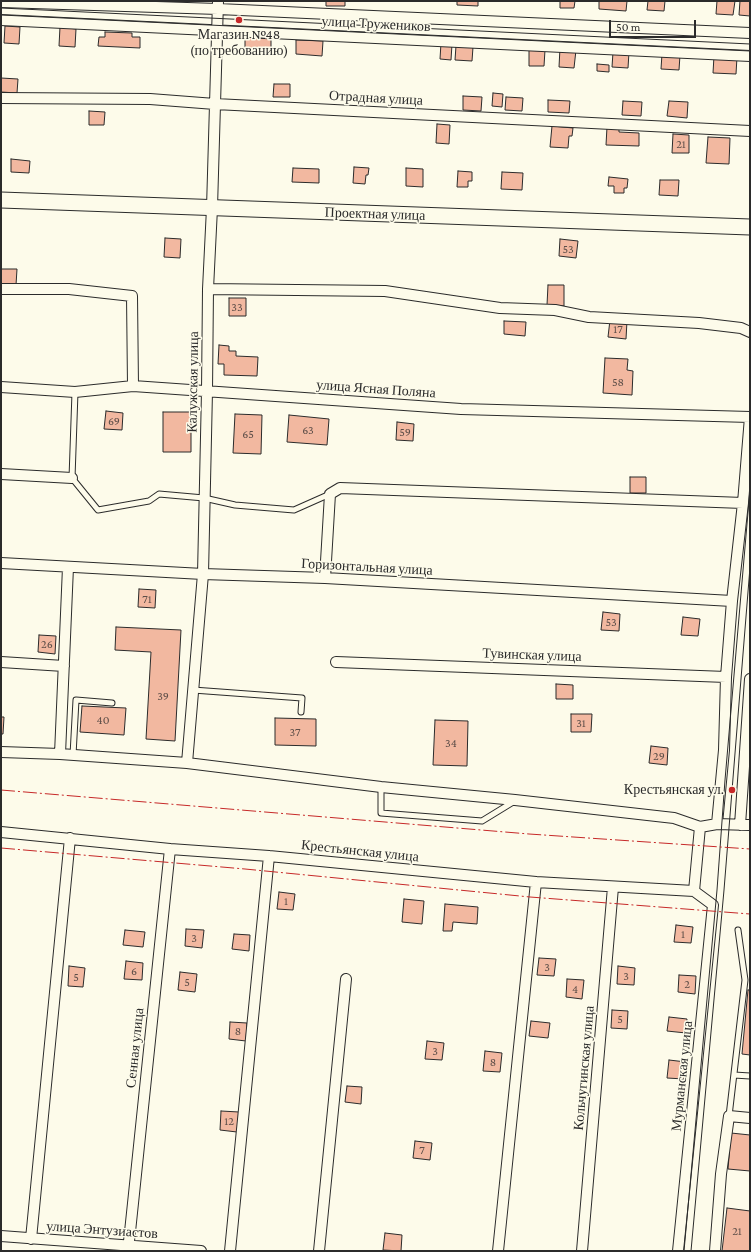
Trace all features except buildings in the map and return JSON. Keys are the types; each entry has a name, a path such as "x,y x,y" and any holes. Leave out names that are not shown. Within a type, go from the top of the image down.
{"main road":[{"name":"Проектная улица","path":"1,200 750,227"}],"street":[{"name":"улица Тружеников","path":"1,2 218,5 750,33"},
{"name":"Калужская улица","path":"187,763 202,574 208,289 218,5"},
{"name":"улица Тружеников","path":"1,20 750,56"},
{"name":"Отрадная улица","path":"1,98 150,98 215,104 750,131"},
{"path":"1,289 69,289 132,296 133,386"},
{"path":"208,289 385,291 500,308 554,310 589,317 699,323 741,328 750,332"},
{"name":"улица Ясная Поляна","path":"1,387 75,392 133,386 462,409 750,417"},
{"path":"717,824 724,750 726,677 732,602 743,503 750,417"},
{"path":"1,474 72,478"},
{"path":"325,578 330,494 340,488 743,503"},
{"name":"Горизонтальная улица","path":"1,563 202,574 325,578 732,602"},
{"path":"60,754 68,567"},
{"path":"1,662 64,666"},
{"name":"Тувинская улица","path":"336,662 726,677"},
{"path":"1,752 60,754 187,763 382,787 674,818 700,827 717,824 745,825 750,679"},
{"path":"694,891 700,827"},
{"name":"Крестьянская улица","path":"1,832 536,882 613,888 694,891"},
{"path":"31,1239 70,838"},
{"name":"Сенная улица","path":"128,1248 170,848"},
{"path":"230,1251 269,856"},
{"path":"498,1251 536,882"},
{"name":"Кольчугинская улица","path":"582,1251 613,888"},
{"name":"Мурманская улица","path":"678,1251 713,905 694,891"},
{"path":"319,1251 346,979"},
{"path":"715,1251 721,1174 729,1116 750,1118"},
{"name":"улица Энтузиастов","path":"1,1236 128,1248 201,1251"}],"lane":[{"path":"75,392 72,478 98,510 149,502 159,494 204,498 235,505 294,510 330,494"},
{"path":"193,690 302,698 301,712"},
{"path":"73,755 76,700 112,703"},
{"path":"382,787 381,813 482,821 515,800"},
{"path":"729,1116 748,980 738,930"},
{"path":"734,1075 750,1076"}],"tram line":[{"path":"1,8 750,44"},
{"path":"1,15 750,51"},
{"path":"684,1251 717,890 750,489"},
{"path":"691,1251 724,890 750,567"}],"power":[{"path":"1,790 529,834 750,849"},
{"path":"1,848 245,869 530,897 750,914"}],"place":[{"name":"Магазин №48 (по требованию)","path":"239,20"},
{"name":"Крестьянская ул.","path":"732,790"}]}
